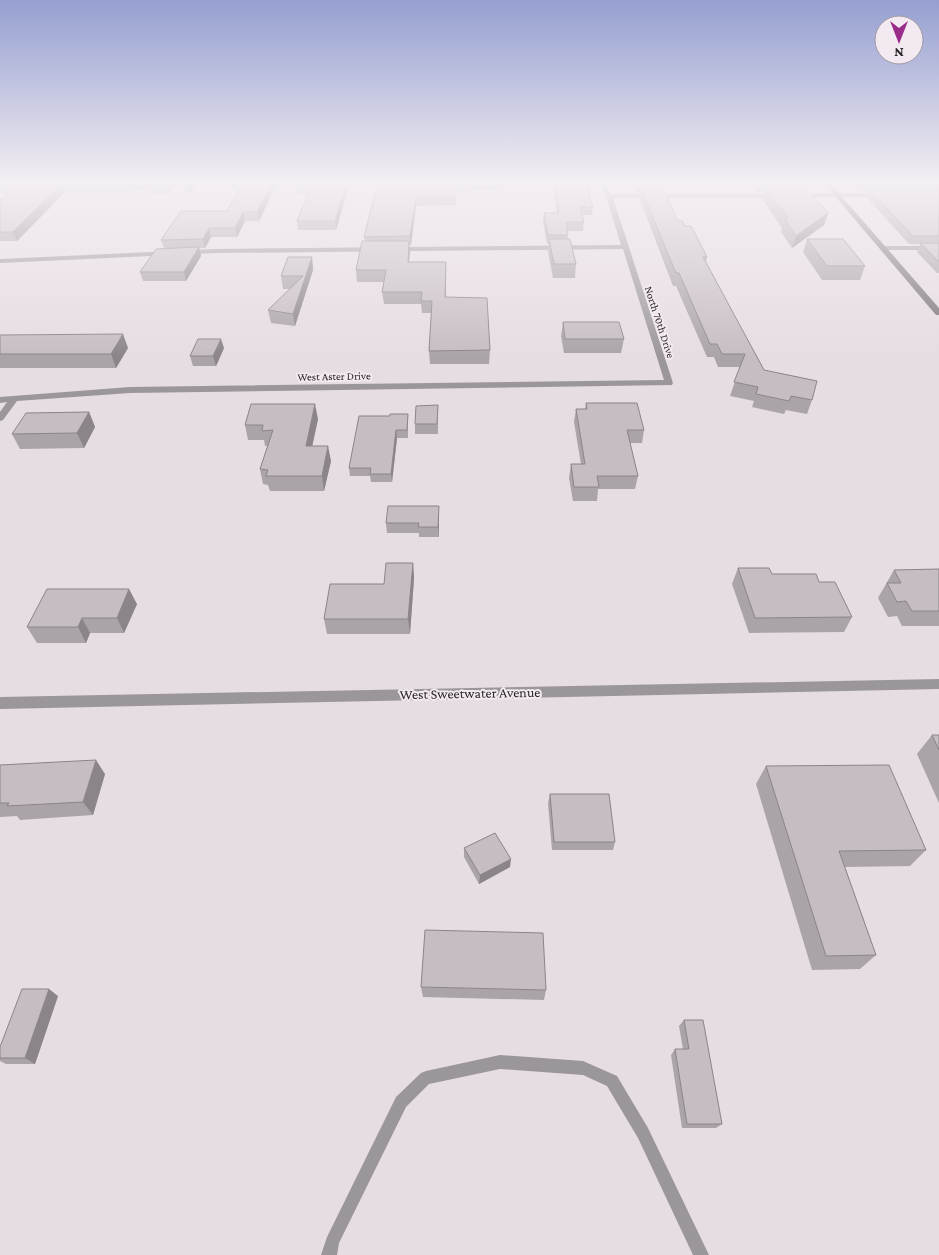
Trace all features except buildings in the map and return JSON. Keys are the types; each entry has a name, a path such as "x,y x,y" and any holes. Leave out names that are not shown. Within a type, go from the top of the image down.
{"street":[{"name":"North 70th Drive","path":"622,241 669,383"},
{"path":"877,241 939,313"},
{"path":"0,261 216,250 624,246"},
{"path":"883,248 939,248"},
{"name":"West Aster Drive","path":"0,400 130,390 669,383"},
{"path":"0,418 14,399"},
{"name":"West Sweetwater Avenue","path":"0,703 939,684"}],"lane":[{"path":"329,1255 332,1242 401,1102 426,1078 500,1062 583,1068 612,1081 643,1133 701,1255"}]}
